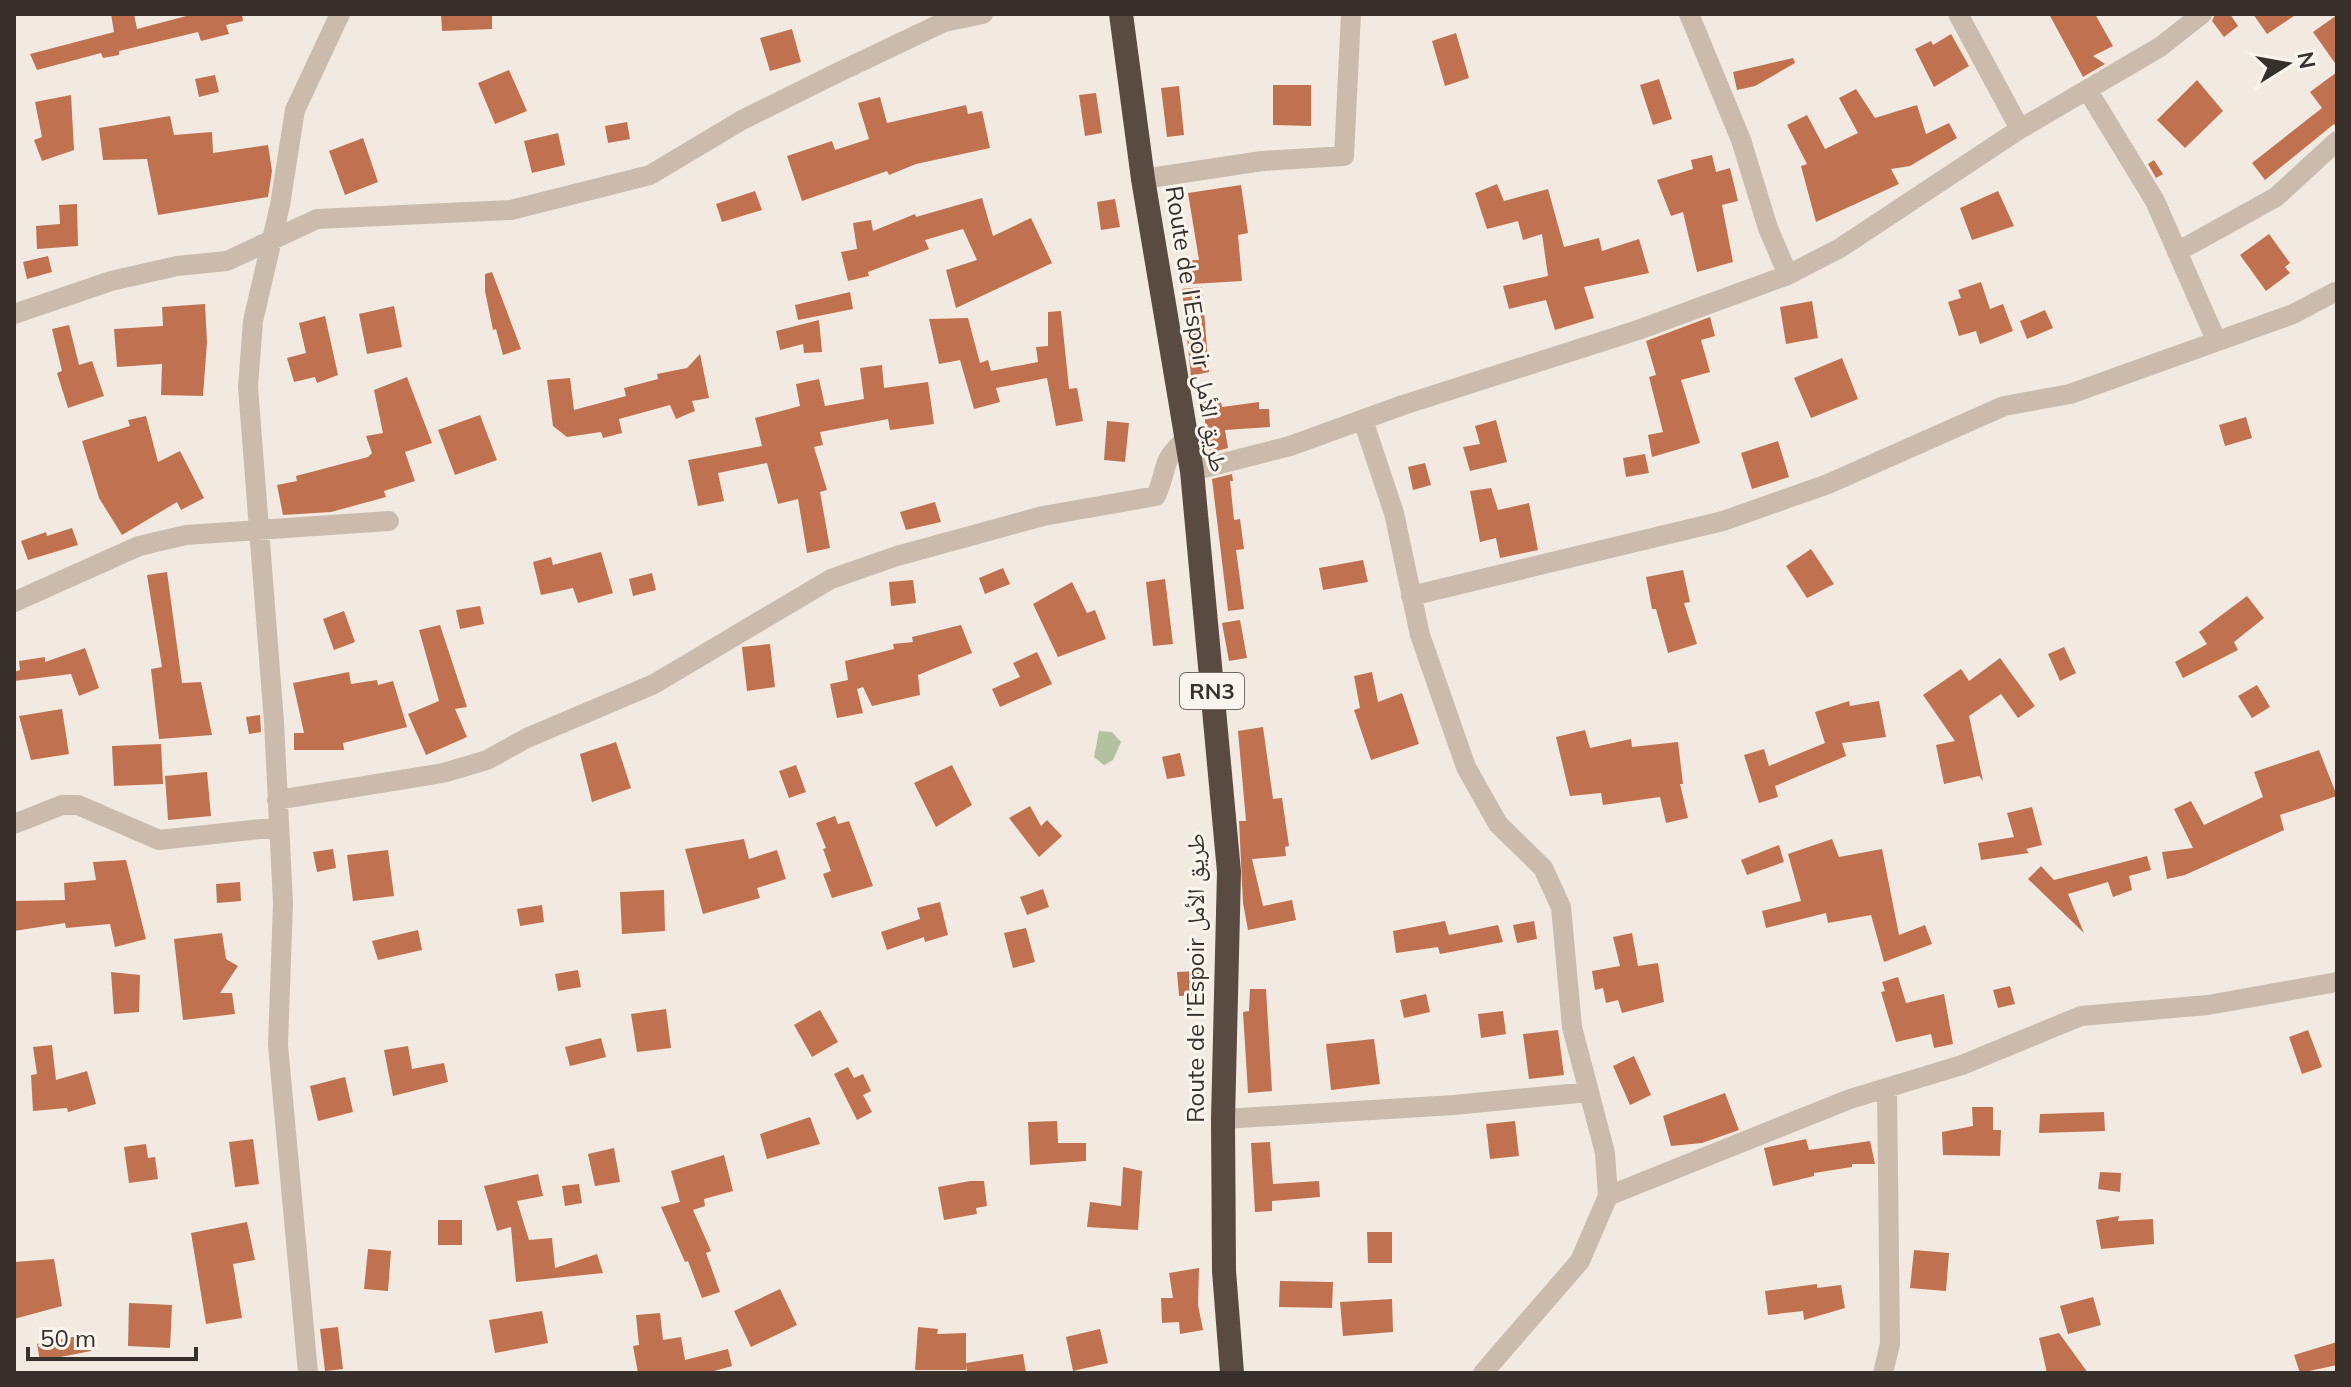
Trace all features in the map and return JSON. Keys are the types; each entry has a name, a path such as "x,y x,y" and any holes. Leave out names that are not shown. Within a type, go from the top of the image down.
{"highway":[{"name":"Route de l’Espoir طريق الأمل","path":"1121,14 1143,179 1192,471 1229,872 1223,1119 1224,1271 1232,1373"}],"street":[{"path":"308,1373 278,1045 283,903 248,387 253,321 272,243 295,110 340,14"},
{"path":"14,314 111,281 177,266 227,261 272,243 317,219 511,210 650,175 742,120 852,66 944,22 983,14"},
{"path":"1143,179 1262,161 1344,156 1351,14"},
{"path":"1689,14 1741,140 1768,228 1788,275"},
{"path":"1958,14 2020,129"},
{"path":"1192,471 1290,446 1638,330 1788,275 1840,248 2020,129 2160,47 2202,14"},
{"path":"2088,91 2155,201 2216,340"},
{"path":"2177,252 2276,197 2337,141"},
{"path":"1411,596 1723,521 1828,484 2004,406 2070,394 2293,314 2335,292"},
{"path":"1363,420 1394,513 1420,635 1466,767 1498,824 1543,868 1561,907 1572,1027 1605,1153 1608,1196 1580,1261 1483,1373"},
{"path":"277,800 443,773 487,760 527,738 654,684 831,579 897,556 1043,516 1156,496 1162,469 1171,452 1187,438"},
{"path":"14,602 139,546 186,535 389,521"},
{"path":"14,824 62,805 78,805 159,840 279,827"},
{"path":"1608,1196 1850,1099 1962,1065 2081,1016 2208,1005 2337,982"},
{"path":"1883,1373 1891,1330 1887,1088"},
{"path":"1223,1119 1454,1105 1589,1092"}],"green space":[{"path":"1099,731 1112,732 1121,742 1113,760 1104,765 1094,757"}],"building":[{"path":"111,14 134,14 137,29 194,14 242,14 243,21 226,25 229,34 201,41 198,32 119,51 119,55 103,58 101,53 37,70 30,54 114,32"},
{"path":"441,14 492,14 492,29 442,31"},
{"path":"2049,14 2095,14 2113,46 2093,56 2105,64 2083,77"},
{"path":"2215,14 2230,14 2238,26 2224,37 2212,21"},
{"path":"2253,14 2297,14 2267,34"},
{"path":"2337,15 2337,66 2313,32"},
{"path":"792,29 801,62 770,71 760,38"},
{"path":"1456,33 1469,78 1445,86 1432,41"},
{"path":"1951,34 1969,66 1934,87 1915,49 1931,41 1933,45"},
{"path":"1793,58 1795,63 1755,86 1737,90 1733,72"},
{"path":"509,70 527,111 495,124 478,83"},
{"path":"2337,72 2337,128 2334,124 2265,180 2252,163 2322,108 2310,92"},
{"path":"215,75 219,92 199,97 195,79"},
{"path":"1659,79 1672,119 1653,125 1640,85"},
{"path":"2197,80 2223,111 2185,148 2157,120"},
{"path":"1273,85 1311,85 1311,126 1273,125"},
{"path":"1179,86 1184,135 1167,137 1161,88"},
{"path":"1856,89 1875,118 1917,105 1926,134 1949,123 1957,138 1910,166 1891,169 1899,184 1816,222 1801,166 1807,164 1787,125 1807,115 1825,149 1858,133 1839,98"},
{"path":"1096,93 1102,133 1085,136 1079,95"},
{"path":"71,95 74,150 42,161 34,140 42,137 35,102"},
{"path":"880,97 887,123 966,105 968,114 982,111 990,148 916,164 889,175 887,171 802,201 787,156 832,141 835,150 869,139 858,103"},
{"path":"170,116 174,135 212,132 213,153 268,145 272,171 268,197 158,215 147,159 103,160 99,128"},
{"path":"627,122 630,139 608,143 605,126"},
{"path":"558,133 565,165 532,173 524,141"},
{"path":"363,138 378,182 345,195 329,151"},
{"path":"1712,155 1716,172 1730,168 1738,201 1722,205 1733,262 1697,272 1683,212 1671,216 1657,180 1693,169 1691,160"},
{"path":"2154,160 2163,174 2156,178 2148,164"},
{"path":"1497,184 1504,201 1548,189 1564,247 1599,238 1602,251 1639,239 1649,273 1584,287 1594,318 1555,330 1546,300 1509,309 1503,286 1548,276 1542,234 1523,240 1518,221 1487,229 1475,193"},
{"path":"1241,185 1248,233 1238,235 1242,281 1192,284 1190,260 1199,260 1188,193"},
{"path":"755,191 762,210 722,222 716,204"},
{"path":"1998,191 2014,226 1972,240 1960,208"},
{"path":"982,198 993,236 1031,218 1052,263 956,308 946,270 977,260 963,229 925,240 929,249 868,272 869,276 848,281 841,252 857,249 853,223 871,220 873,231 915,214 916,217"},
{"path":"1115,199 1120,227 1101,230 1097,202"},
{"path":"77,204 78,246 37,249 36,226 60,224 59,205"},
{"path":"2269,234 2290,263 2285,267 2290,273 2266,291 2240,255"},
{"path":"48,256 52,272 27,279 23,262"},
{"path":"492,272 521,349 503,355 496,329 493,330 485,291 485,274"},
{"path":"1981,282 1990,309 2003,304 2013,331 1980,344 1976,331 1959,336 1948,302 1961,298 1958,290"},
{"path":"1202,287 1209,372 1191,376 1182,289"},
{"path":"850,292 853,309 798,320 795,305"},
{"path":"1812,301 1818,338 1786,344 1780,307"},
{"path":"205,304 207,342 203,396 161,395 162,364 117,367 114,329 163,326 162,307"},
{"path":"394,306 402,347 367,354 359,314"},
{"path":"2045,310 2053,328 2027,339 2020,321"},
{"path":"1061,311 1069,389 1077,388 1083,421 1056,426 1047,378 996,388 1000,402 974,409 960,360 939,364 929,319 968,318 980,363 988,360 991,371 1038,362 1036,347 1048,346 1048,312"},
{"path":"325,316 338,375 317,383 315,377 294,382 287,358 306,353 299,323"},
{"path":"1710,317 1715,336 1701,340 1710,372 1681,380 1700,443 1652,457 1648,435 1663,432 1649,377 1656,375 1646,341"},
{"path":"819,320 822,352 804,353 803,344 780,350 776,331"},
{"path":"69,325 79,365 92,361 104,396 68,408 57,373 62,371 52,329"},
{"path":"700,354 709,398 692,401 695,411 676,419 670,405 619,419 622,433 603,438 601,432 567,437 553,426 547,380 570,378 574,410 626,396 624,388 658,379 657,374 687,368"},
{"path":"1842,358 1858,399 1811,418 1794,378"},
{"path":"882,365 884,388 928,382 934,424 890,430 888,419 820,432 823,445 814,447 827,490 820,492 830,548 807,553 798,499 778,504 767,463 718,473 724,501 698,506 688,460 762,446 755,418 800,406 796,384 819,379 825,406 864,399 860,368"},
{"path":"407,377 432,443 405,452 415,481 384,491 386,497 331,512 283,515 277,485 297,481 296,476 368,457 372,453 366,436 383,433 374,390"},
{"path":"1220,399 1222,407 1259,402 1259,409 1269,409 1270,427 1225,430 1228,448 1210,453 1202,402"},
{"path":"480,415 497,460 455,475 438,430"},
{"path":"146,416 158,462 180,451 204,498 181,510 177,502 122,535 99,498 82,441 130,426 128,420"},
{"path":"2246,417 2252,438 2225,446 2219,425"},
{"path":"1496,420 1507,462 1470,471 1463,447 1480,444 1475,426"},
{"path":"1107,421 1129,423 1125,462 1104,460"},
{"path":"1778,441 1789,477 1752,489 1741,453"},
{"path":"1645,454 1649,473 1626,477 1623,458"},
{"path":"1425,463 1431,485 1413,490 1408,467"},
{"path":"1232,474 1234,520 1240,519 1244,549 1236,550 1244,609 1228,611 1212,479"},
{"path":"1491,488 1498,510 1529,503 1538,550 1500,558 1496,538 1480,542 1470,491"},
{"path":"935,502 941,522 906,530 900,512"},
{"path":"72,528 78,545 28,560 21,541 46,532 47,536"},
{"path":"1811,549 1834,584 1807,598 1786,566"},
{"path":"601,552 613,593 578,603 573,588 541,595 533,562 551,557 553,565"},
{"path":"1363,560 1368,582 1323,590 1319,568"},
{"path":"1003,568 1010,584 985,594 979,578"},
{"path":"1683,570 1690,602 1684,603 1697,644 1668,653 1656,609 1652,609 1646,577"},
{"path":"167,572 182,683 201,682 212,735 159,739 151,669 162,667 147,575"},
{"path":"652,573 656,590 633,596 629,579"},
{"path":"1165,579 1173,644 1153,646 1146,582"},
{"path":"913,580 916,603 891,606 889,582"},
{"path":"1072,582 1087,613 1095,610 1106,639 1058,657 1033,604"},
{"path":"2247,596 2264,618 2234,642 2238,650 2183,678 2175,662 2207,644 2199,632"},
{"path":"480,606 484,624 460,629 456,610"},
{"path":"344,611 355,642 334,650 323,619"},
{"path":"1240,620 1247,658 1229,661 1222,623"},
{"path":"440,625 467,707 455,709 467,737 426,755 408,714 439,701 419,630"},
{"path":"961,625 972,653 918,675 920,695 872,706 863,687 857,689 863,713 837,718 830,684 848,680 845,661 894,649 893,644 913,642 912,637"},
{"path":"770,644 775,687 747,691 742,647"},
{"path":"2064,647 2076,673 2060,681 2048,654"},
{"path":"85,648 99,688 79,696 71,674 14,681 14,672 20,670 19,661 45,657 45,662"},
{"path":"1037,652 1052,684 1000,707 992,689 1020,677 1013,663"},
{"path":"2000,658 2035,706 2018,718 2001,694 1969,716 1983,781 1979,776 1944,784 1936,745 1955,741 1923,695 1961,669 1969,681"},
{"path":"349,672 351,684 377,680 378,685 393,681 407,727 343,743 344,750 294,750 294,733 304,733 293,683"},
{"path":"1372,672 1378,702 1402,693 1419,744 1371,760 1354,710 1360,708 1354,676"},
{"path":"2257,685 2270,707 2252,718 2238,696"},
{"path":"1849,701 1850,706 1879,701 1886,737 1842,743 1846,756 1775,786 1778,797 1759,803 1744,755 1764,749 1769,766 1825,743 1815,712"},
{"path":"62,709 69,754 31,760 19,716"},
{"path":"260,715 261,732 249,734 246,717"},
{"path":"1263,727 1273,799 1282,798 1289,846 1285,847 1286,856 1252,859 1263,906 1292,900 1296,920 1248,930 1243,903 1239,821 1246,821 1238,731"},
{"path":"1585,730 1590,748 1631,739 1632,747 1678,742 1683,784 1680,784 1688,818 1666,823 1660,797 1603,805 1601,793 1570,796 1556,737"},
{"path":"616,742 631,788 592,802 580,754"},
{"path":"161,744 163,784 114,786 112,746"},
{"path":"2319,750 2337,796 2280,815 2284,830 2185,875 2167,879 2162,852 2193,848 2174,809 2191,801 2204,825 2263,797 2254,772"},
{"path":"1180,753 1185,776 1167,779 1162,757"},
{"path":"796,765 806,792 789,798 779,771"},
{"path":"952,765 972,805 936,827 914,783"},
{"path":"207,772 211,816 168,820 165,776"},
{"path":"1030,806 1041,826 1047,820 1062,836 1039,857 1009,818"},
{"path":"2032,807 2042,845 2026,849 2029,853 1981,860 1978,843 2014,837 2007,813"},
{"path":"835,816 838,824 849,821 873,886 832,898 823,874 831,871 816,823"},
{"path":"744,839 749,859 777,850 786,879 757,888 760,898 703,914 685,849"},
{"path":"1832,839 1839,857 1882,849 1899,935 1925,925 1932,944 1884,962 1871,915 1828,923 1826,913 1766,928 1762,911 1801,901 1788,854"},
{"path":"1779,845 1784,862 1747,875 1741,860"},
{"path":"333,849 336,868 317,872 313,852"},
{"path":"388,850 394,896 353,901 347,855"},
{"path":"2147,856 2151,870 2129,876 2132,890 2113,897 2108,882 2068,894 2084,933 2028,879 2041,866 2054,880"},
{"path":"126,860 146,939 115,947 110,924 66,928 65,923 14,931 14,901 65,900 64,883 96,880 93,862"},
{"path":"240,882 241,901 217,903 216,884"},
{"path":"1043,889 1049,907 1027,915 1020,897"},
{"path":"664,890 665,931 622,934 620,892"},
{"path":"940,902 948,935 925,942 924,937 887,950 881,932 920,919 917,908"},
{"path":"542,905 544,922 520,926 517,909"},
{"path":"1445,921 1449,935 1498,925 1503,942 1440,954 1438,947 1396,953 1393,931"},
{"path":"1534,921 1537,939 1517,943 1513,925"},
{"path":"1026,928 1035,962 1013,968 1004,933"},
{"path":"418,930 422,950 378,960 372,941"},
{"path":"222,933 226,959 238,966 220,993 232,993 235,1014 183,1020 174,939"},
{"path":"1632,933 1638,966 1658,963 1664,1002 1622,1013 1618,1000 1606,1003 1603,988 1595,990 1592,971 1620,966 1613,937"},
{"path":"578,970 581,987 558,991 555,974"},
{"path":"1201,971 1202,995 1179,996 1177,972"},
{"path":"111,972 140,975 139,1012 114,1014"},
{"path":"1898,977 1906,1003 1944,994 1953,1044 1934,1048 1931,1034 1896,1042 1881,992 1885,991 1882,982"},
{"path":"2010,986 2015,1004 1998,1008 1993,990"},
{"path":"1250,989 1266,989 1272,1091 1248,1093 1243,1012 1249,1011"},
{"path":"1426,994 1430,1012 1404,1018 1400,1000"},
{"path":"666,1009 671,1048 637,1052 631,1014"},
{"path":"820,1010 838,1042 812,1057 794,1025"},
{"path":"1503,1011 1506,1034 1481,1038 1478,1014"},
{"path":"1558,1030 1564,1075 1529,1079 1523,1034"},
{"path":"2308,1030 2322,1067 2302,1074 2289,1037"},
{"path":"601,1038 606,1057 570,1066 565,1047"},
{"path":"1374,1039 1380,1084 1331,1090 1326,1044"},
{"path":"52,1045 56,1080 87,1071 96,1104 68,1112 67,1108 33,1111 31,1075 37,1074 33,1047"},
{"path":"408,1046 412,1069 444,1063 448,1082 393,1096 384,1050"},
{"path":"1634,1056 1651,1095 1630,1105 1613,1066"},
{"path":"848,1067 854,1078 863,1074 871,1091 863,1095 872,1112 857,1120 834,1074"},
{"path":"345,1077 353,1112 318,1121 310,1086"},
{"path":"1725,1093 1739,1130 1702,1143 1671,1146 1663,1116"},
{"path":"1972,1107 1993,1107 1993,1130 2001,1130 2000,1156 1943,1155 1942,1132 1973,1126"},
{"path":"2104,1112 2105,1131 2039,1133 2040,1114"},
{"path":"810,1117 820,1144 767,1159 760,1134"},
{"path":"1057,1121 1058,1143 1086,1143 1086,1161 1030,1165 1028,1122"},
{"path":"1515,1121 1519,1156 1490,1159 1486,1124"},
{"path":"253,1139 259,1184 235,1187 229,1142"},
{"path":"1806,1139 1809,1150 1870,1141 1875,1164 1852,1164 1852,1167 1814,1173 1814,1176 1773,1186 1764,1148"},
{"path":"1270,1142 1273,1184 1319,1181 1320,1197 1272,1201 1272,1211 1255,1212 1251,1143"},
{"path":"146,1144 148,1158 155,1157 158,1179 129,1183 124,1147"},
{"path":"614,1148 620,1182 595,1186 588,1154"},
{"path":"724,1155 733,1191 704,1199 705,1206 693,1210 711,1251 706,1253 720,1292 702,1298 688,1261 685,1262 661,1207 680,1202 671,1171"},
{"path":"1123,1167 1142,1171 1138,1230 1087,1227 1090,1202 1121,1206"},
{"path":"2100,1172 2121,1173 2120,1192 2098,1189"},
{"path":"538,1174 543,1196 517,1201 529,1240 552,1238 555,1268 597,1254 603,1273 516,1282 511,1227 497,1231 484,1186"},
{"path":"984,1181 987,1206 976,1208 977,1214 944,1220 938,1187"},
{"path":"579,1184 582,1203 565,1206 562,1186"},
{"path":"2119,1216 2118,1221 2153,1219 2154,1244 2101,1249 2096,1220"},
{"path":"438,1220 462,1220 462,1245 438,1245"},
{"path":"247,1222 255,1260 233,1264 242,1318 206,1324 191,1233"},
{"path":"1367,1232 1392,1232 1392,1263 1368,1263"},
{"path":"368,1249 391,1251 388,1291 364,1289"},
{"path":"1914,1250 1949,1253 1946,1291 1910,1288"},
{"path":"54,1259 62,1306 14,1319 14,1262"},
{"path":"1199,1268 1198,1305 1203,1330 1180,1334 1179,1322 1162,1323 1161,1298 1173,1298 1169,1273"},
{"path":"1280,1281 1333,1282 1332,1308 1279,1307"},
{"path":"1817,1284 1817,1288 1841,1285 1845,1308 1804,1320 1803,1311 1768,1315 1765,1291"},
{"path":"780,1289 797,1325 751,1347 734,1311"},
{"path":"2093,1297 2101,1325 2068,1334 2060,1306"},
{"path":"1392,1299 1393,1332 1343,1336 1340,1302"},
{"path":"129,1303 172,1305 170,1348 128,1346"},
{"path":"542,1311 548,1343 495,1353 489,1320"},
{"path":"660,1313 663,1340 681,1337 685,1360 728,1349 732,1366 707,1373 638,1373 633,1346 639,1345 636,1315"},
{"path":"338,1327 343,1369 325,1371 320,1329"},
{"path":"918,1327 938,1329 937,1334 966,1333 966,1363 1023,1354 1026,1373 967,1373 966,1364 966,1370 915,1370"},
{"path":"1100,1329 1108,1363 1073,1371 1066,1337"},
{"path":"2059,1333 2088,1373 2047,1373 2039,1338"},
{"path":"88,1334 91,1351 40,1361 37,1344"},
{"path":"2337,1342 2337,1365 2300,1373 2294,1355"}]}
